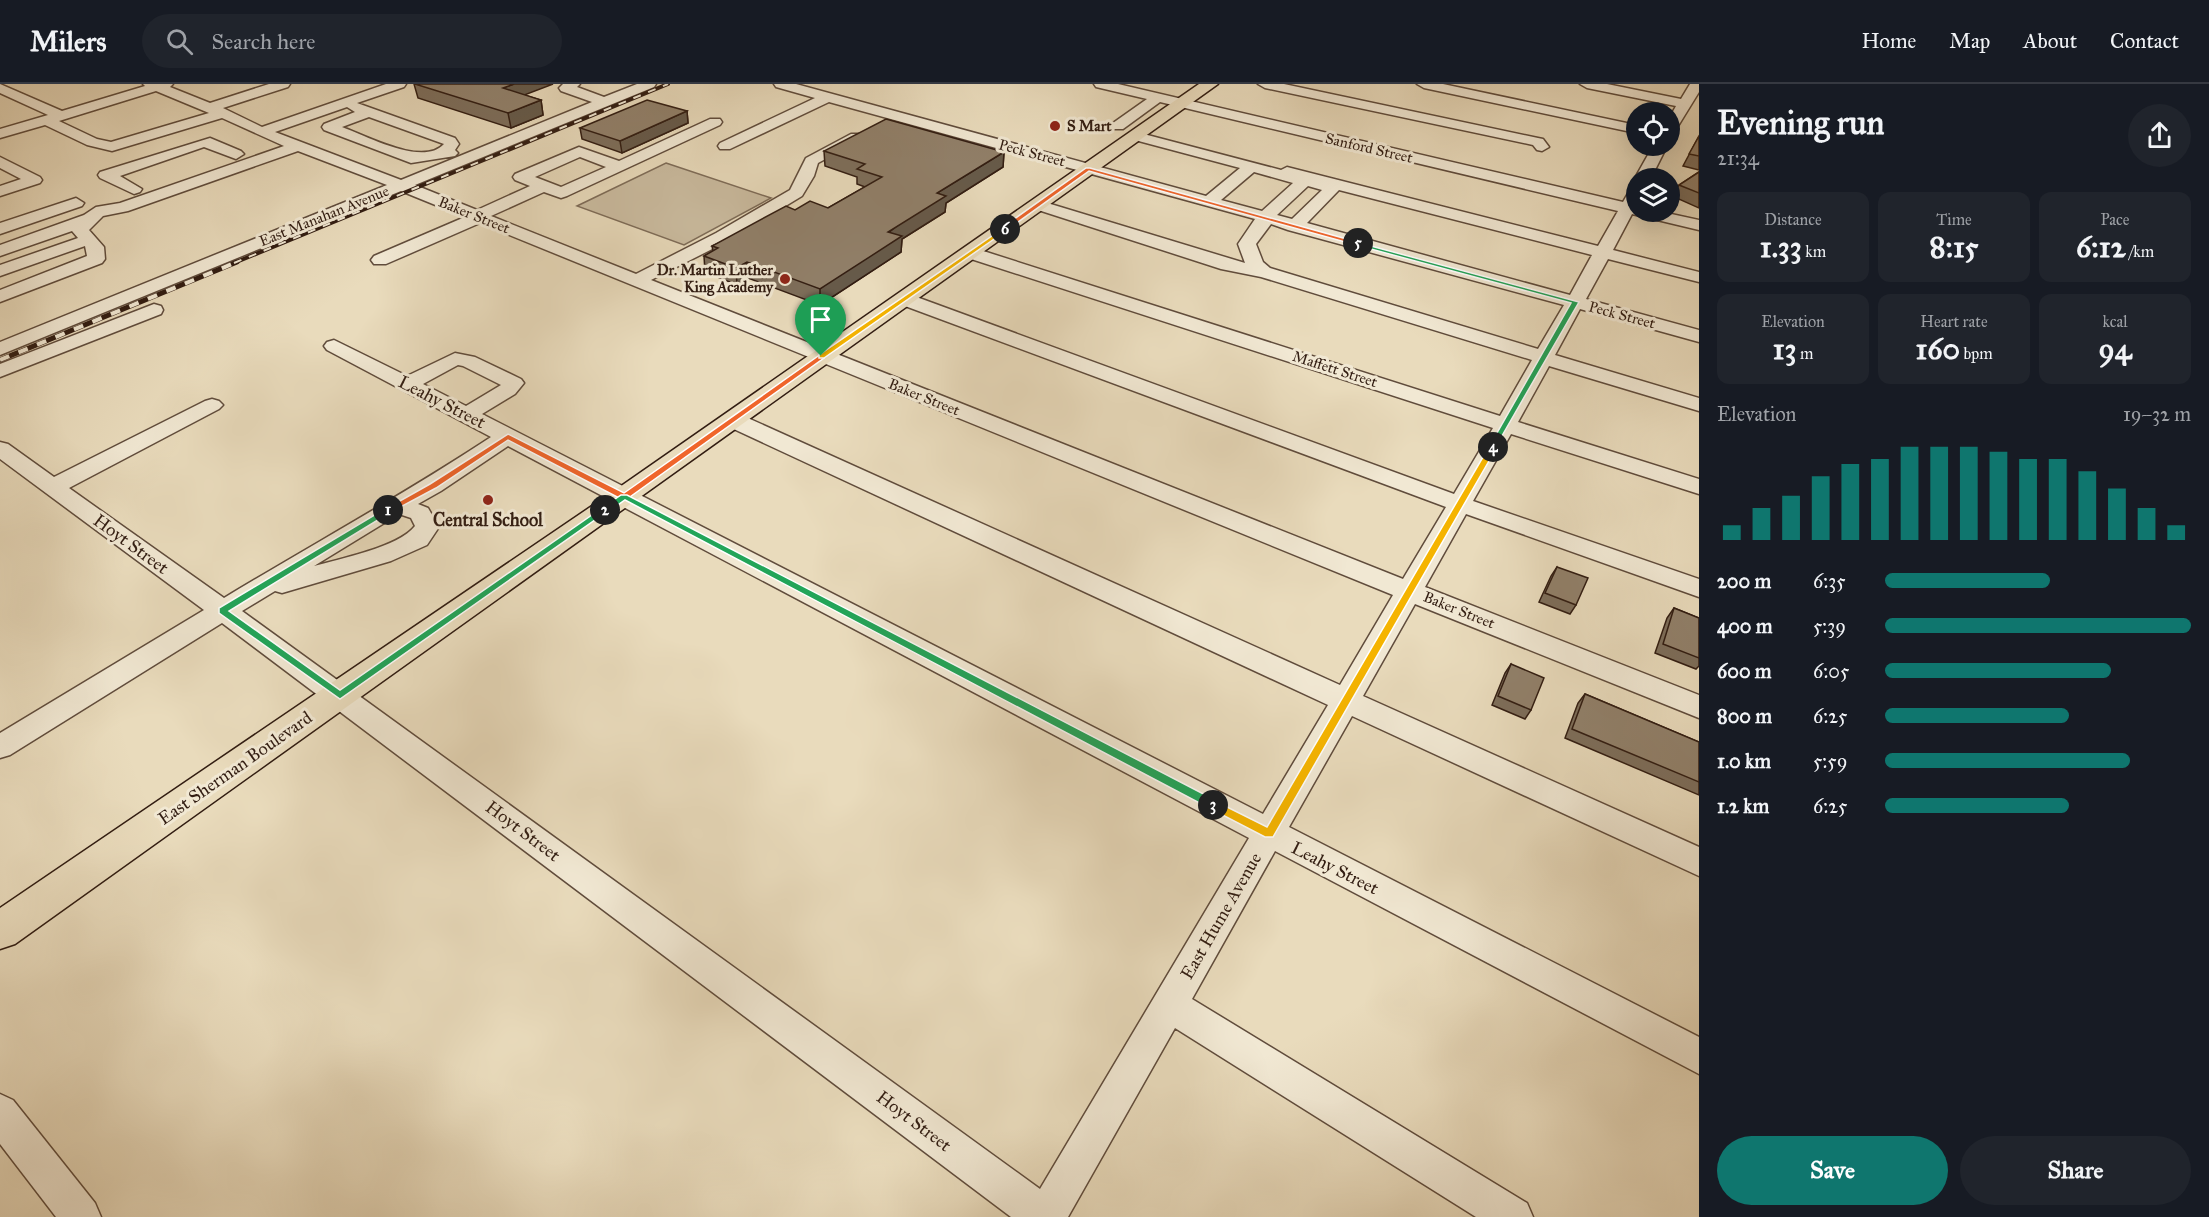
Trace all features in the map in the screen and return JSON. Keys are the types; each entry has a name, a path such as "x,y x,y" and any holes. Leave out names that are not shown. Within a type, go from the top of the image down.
{"main road":[{"name":"East Sherman Boulevard","path":"0,931 624,497 1210,84"}],"street":[{"path":"46,120 92,142 112,147 216,111 283,84"},
{"path":"261,132 399,84"},
{"path":"573,84 566,88 607,95"},
{"name":"East Manahan Avenue","path":"0,349 465,159 607,95 627,93 649,84"},
{"name":"Peck Street","path":"781,84 1699,336"},
{"name":"Sanford Street","path":"1101,84 1583,198 1626,204"},
{"path":"1265,84 1538,142 1542,147"},
{"path":"1424,84 1626,127"},
{"path":"1587,84 1685,104"},
{"path":"1680,112 1697,84"},
{"path":"0,134 158,85"},
{"name":"Baker Street","path":"158,85 261,132 478,216 821,356 1699,707"},
{"path":"0,88 62,116"},
{"path":"725,146 828,97"},
{"path":"1118,126 1158,98"},
{"path":"344,103 450,141 452,144 445,152"},
{"path":"369,112 329,127 411,158 445,152 465,159"},
{"path":"636,281 722,237 796,193 811,161 894,115"},
{"path":"619,166 579,152 512,171 561,193 716,122"},
{"path":"323,156 405,125"},
{"path":"1138,135 1333,188 1294,226"},
{"path":"1138,135 1699,277"},
{"path":"135,189 106,175 202,143 210,142 236,154"},
{"path":"0,296 96,259 94,247 80,230 111,201 135,189 236,154 290,143"},
{"path":"0,251 96,214 122,208 290,143"},
{"path":"0,162 96,214"},
{"path":"1208,202 1251,167"},
{"path":"1526,172 1589,188 1583,198"},
{"path":"1264,272 1255,265 1247,244 1263,224 1264,218 1304,181"},
{"path":"0,191 45,186"},
{"path":"380,260 544,186"},
{"path":"0,229 76,203"},
{"path":"1038,205 1227,265 1264,272 1699,405"},
{"name":"Sanford Street","path":"1680,219 1699,225"},
{"name":"East Hume Avenue","path":"1045,1217 1269,834 1604,252 1626,220"},
{"path":"0,271 88,239"},
{"name":"Maffett Street","path":"971,253 1699,487"},
{"path":"904,299 1460,504 1699,588"},
{"path":"0,371 154,310"},
{"name":"Leahy Street","path":"334,346 1699,1056"},
{"path":"406,384 455,359 468,361 514,383 508,390 466,414"},
{"path":"52,487 212,405"},
{"path":"733,420 1699,862"},
{"path":"0,747 386,511 433,486 508,436"},
{"name":"Hoyt Street","path":"0,449 340,695 1045,1217"},
{"path":"252,592 382,555 418,539 427,527 420,513 399,505"},
{"path":"1169,1005 1513,1217"},
{"path":"0,1113 81,1217"}],"shaded area":[{"path":"666,163 771,198 684,245 577,206"}],"building":[{"path":"415,84 514,84 503,88 541,100 508,113"},
{"path":"647,100 687,111 620,141 580,128"},
{"path":"886,119 1004,152 937,193 946,196 888,232 902,236 820,289 747,262 736,268 704,256 718,248 712,246 786,206 795,210 810,201 828,208 882,177 857,169 865,164 824,151"},
{"path":"1699,136 1699,156 1689,154"},
{"path":"1699,172 1699,193 1680,184"},
{"path":"1557,567 1588,578 1576,605 1545,593"},
{"path":"1674,608 1699,618 1699,658 1663,644"},
{"path":"1511,664 1544,678 1531,710 1498,696"},
{"path":"1585,694 1699,742 1699,782 1572,729"}],"railway":[{"path":"234,263 668,84"},
{"path":"0,360 237,262"}],"place":[{"name":"S Mart","path":"1055,126"},
{"name":"Dr. Martin Luther King Academy","path":"785,279"},
{"name":"Central School","path":"488,500"}],"route":[{"path":"821,356 624,497 508,436 410,501 386,511 222,610 340,695 624,497 1269,834 1575,302 1088,169 821,356"}]}
